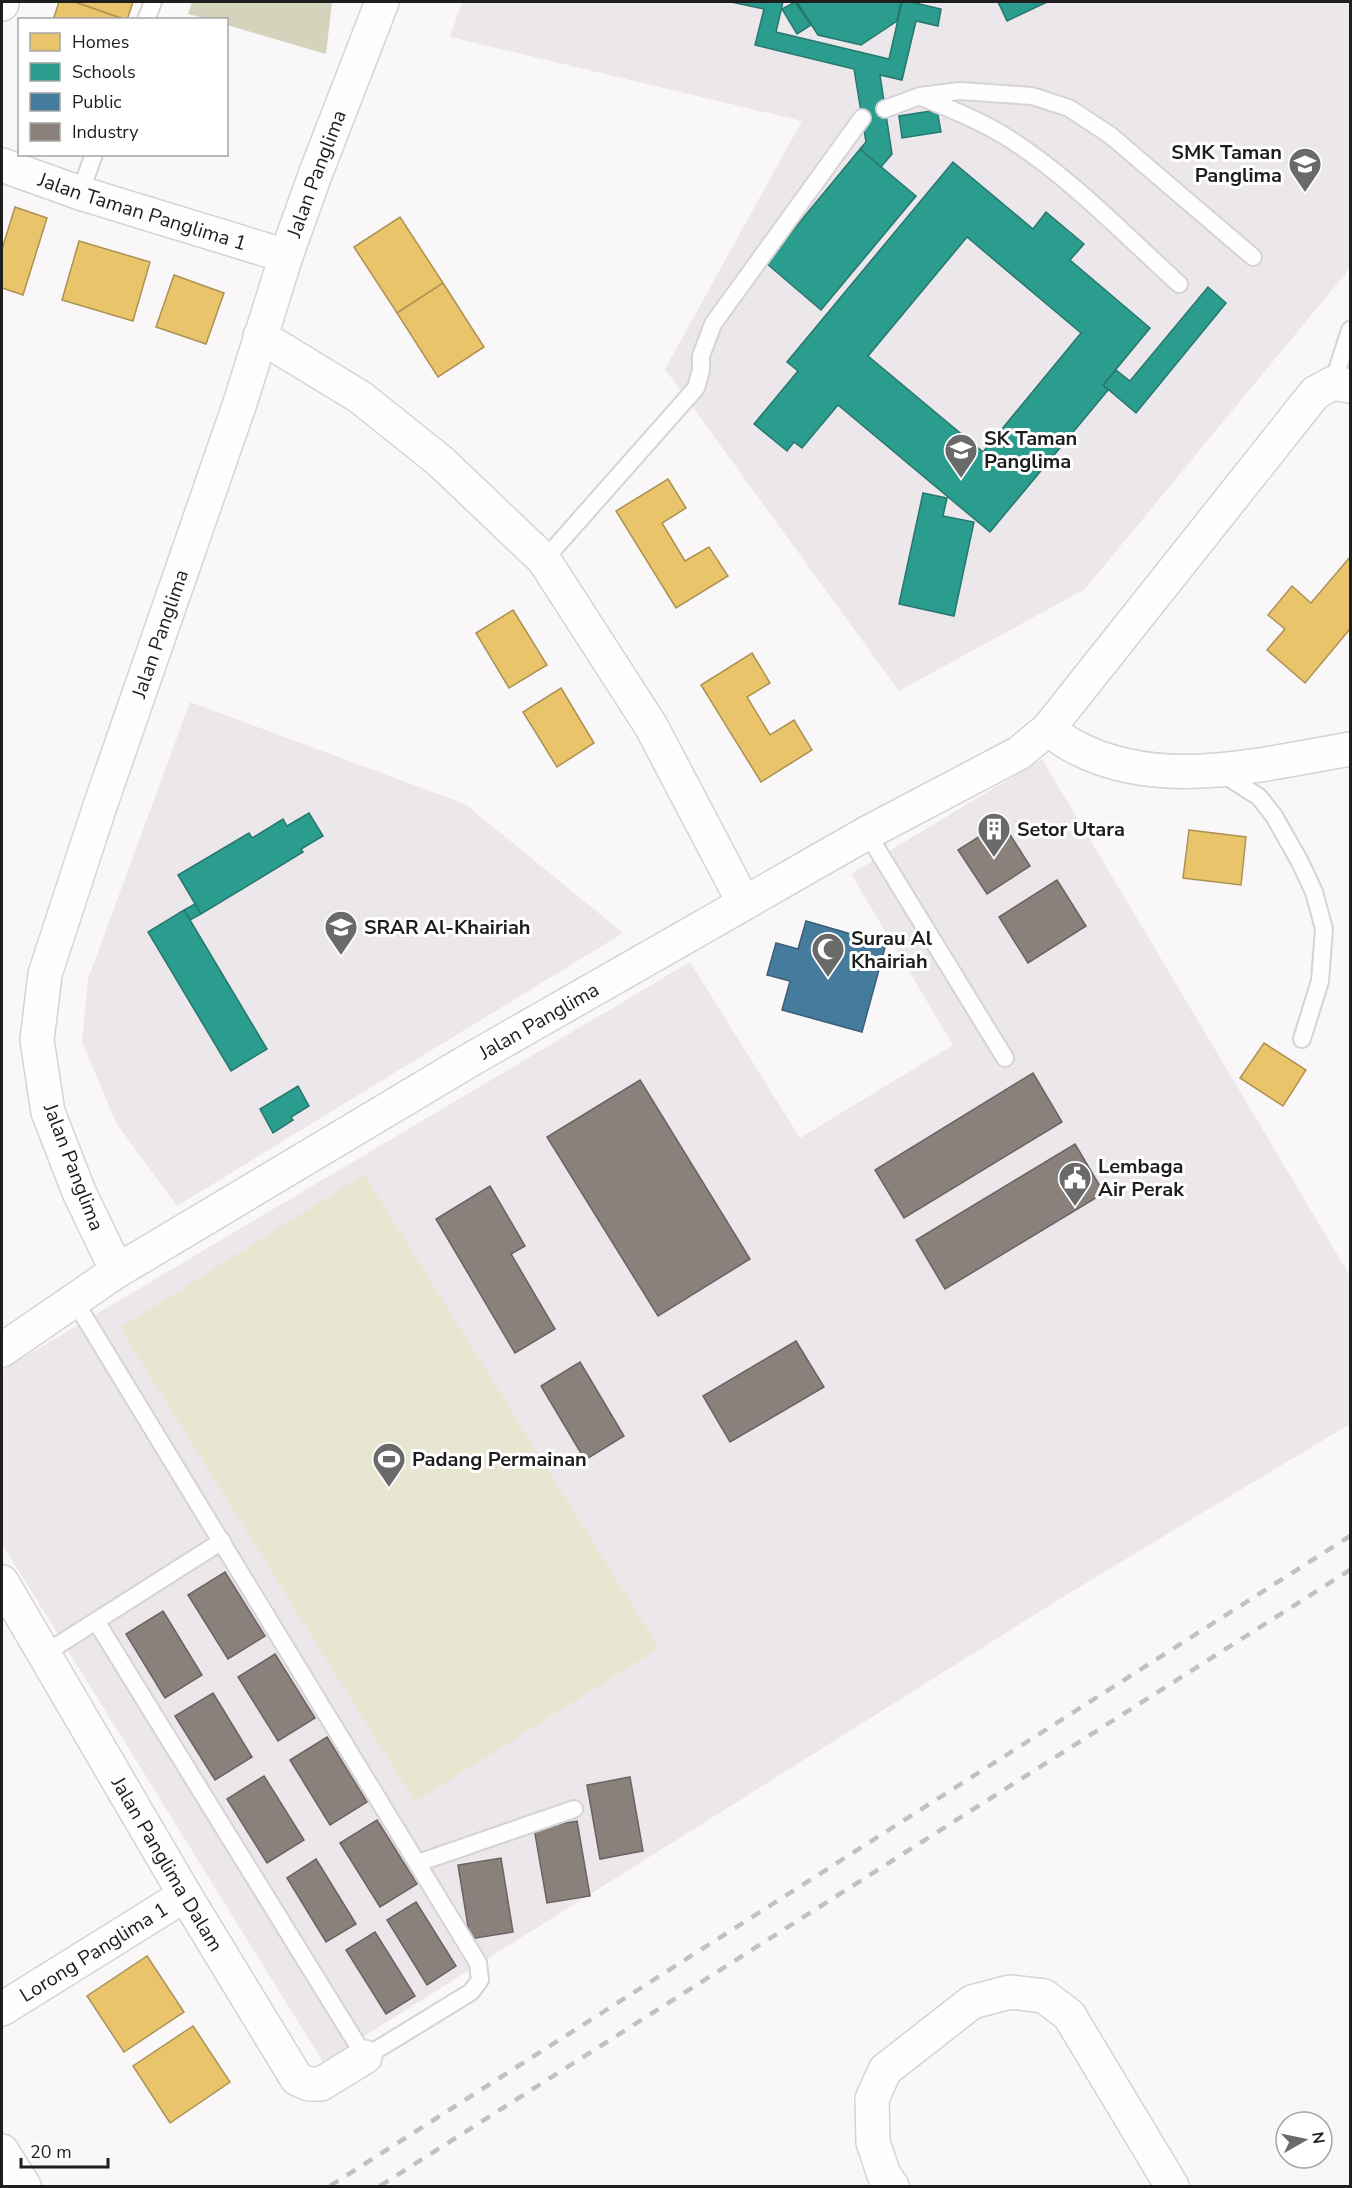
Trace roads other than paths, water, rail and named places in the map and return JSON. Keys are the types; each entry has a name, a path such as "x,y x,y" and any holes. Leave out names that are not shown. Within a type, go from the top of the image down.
{"street":[{"name":"Jalan Panglima","path":"117,1270 79,1192 48,1112 38,1040 45,974 286,256 382,2"},
{"name":"Jalan Taman Panglima 1","path":"2,165 80,193 286,256"},
{"path":"261,336 360,397 440,461 544,560 651,726 744,903"},
{"name":"Jalan Panglima","path":"2,1350 117,1270 470,1060 867,833 1019,753 1048,729 1315,393 1342,385"},
{"path":"1048,729 1075,747 1109,761 1144,769 1219,771 1350,748"},
{"name":"Jalan Panglima Dalam","path":"2,1582 185,1894 297,2079 309,2084 321,2084 365,2057"},
{"name":"Lorong Panglima 1","path":"2,2009 185,1894"},
{"path":"892,2187 884,2175 873,2142 872,2099 885,2070 972,2002 1010,1992 1044,1996 1069,2015 1172,2187"},
{"path":"2,2151 24,2187"}],"lane":[{"path":"147,18 153,2"},
{"path":"885,109 920,96 960,91 1032,96 1069,108 1110,135 1253,257"},
{"path":"920,96 965,114 1007,137 1047,164 1179,284"},
{"path":"544,560 696,387 701,370 701,356 713,324 862,118"},
{"path":"80,193 93,156"},
{"path":"1342,385 1350,330"},
{"path":"1219,771 1259,797 1300,862 1314,892 1324,929 1320,981 1302,1039"},
{"path":"867,833 1005,1058"},
{"path":"74,1300 478,1964 480,1980 471,1992 365,2057 96,1621"},
{"path":"44,1654 222,1541"},
{"path":"418,1863 574,1809"}],"railway":[{"path":"330,2186 1350,1536"},
{"path":"380,2186 1350,1570"}],"place":[{"name":"SMK Taman Panglima","path":"1305,193"},
{"name":"SK Taman Panglima","path":"961,479"},
{"name":"Setor Utara","path":"994,858"},
{"name":"SRAR Al-Khairiah","path":"341,956"},
{"name":"Surau Al Khairiah","path":"828,978"},
{"name":"Lembaga Air Perak","path":"1075,1207"},
{"name":"Padang Permainan","path":"389,1488"}]}
